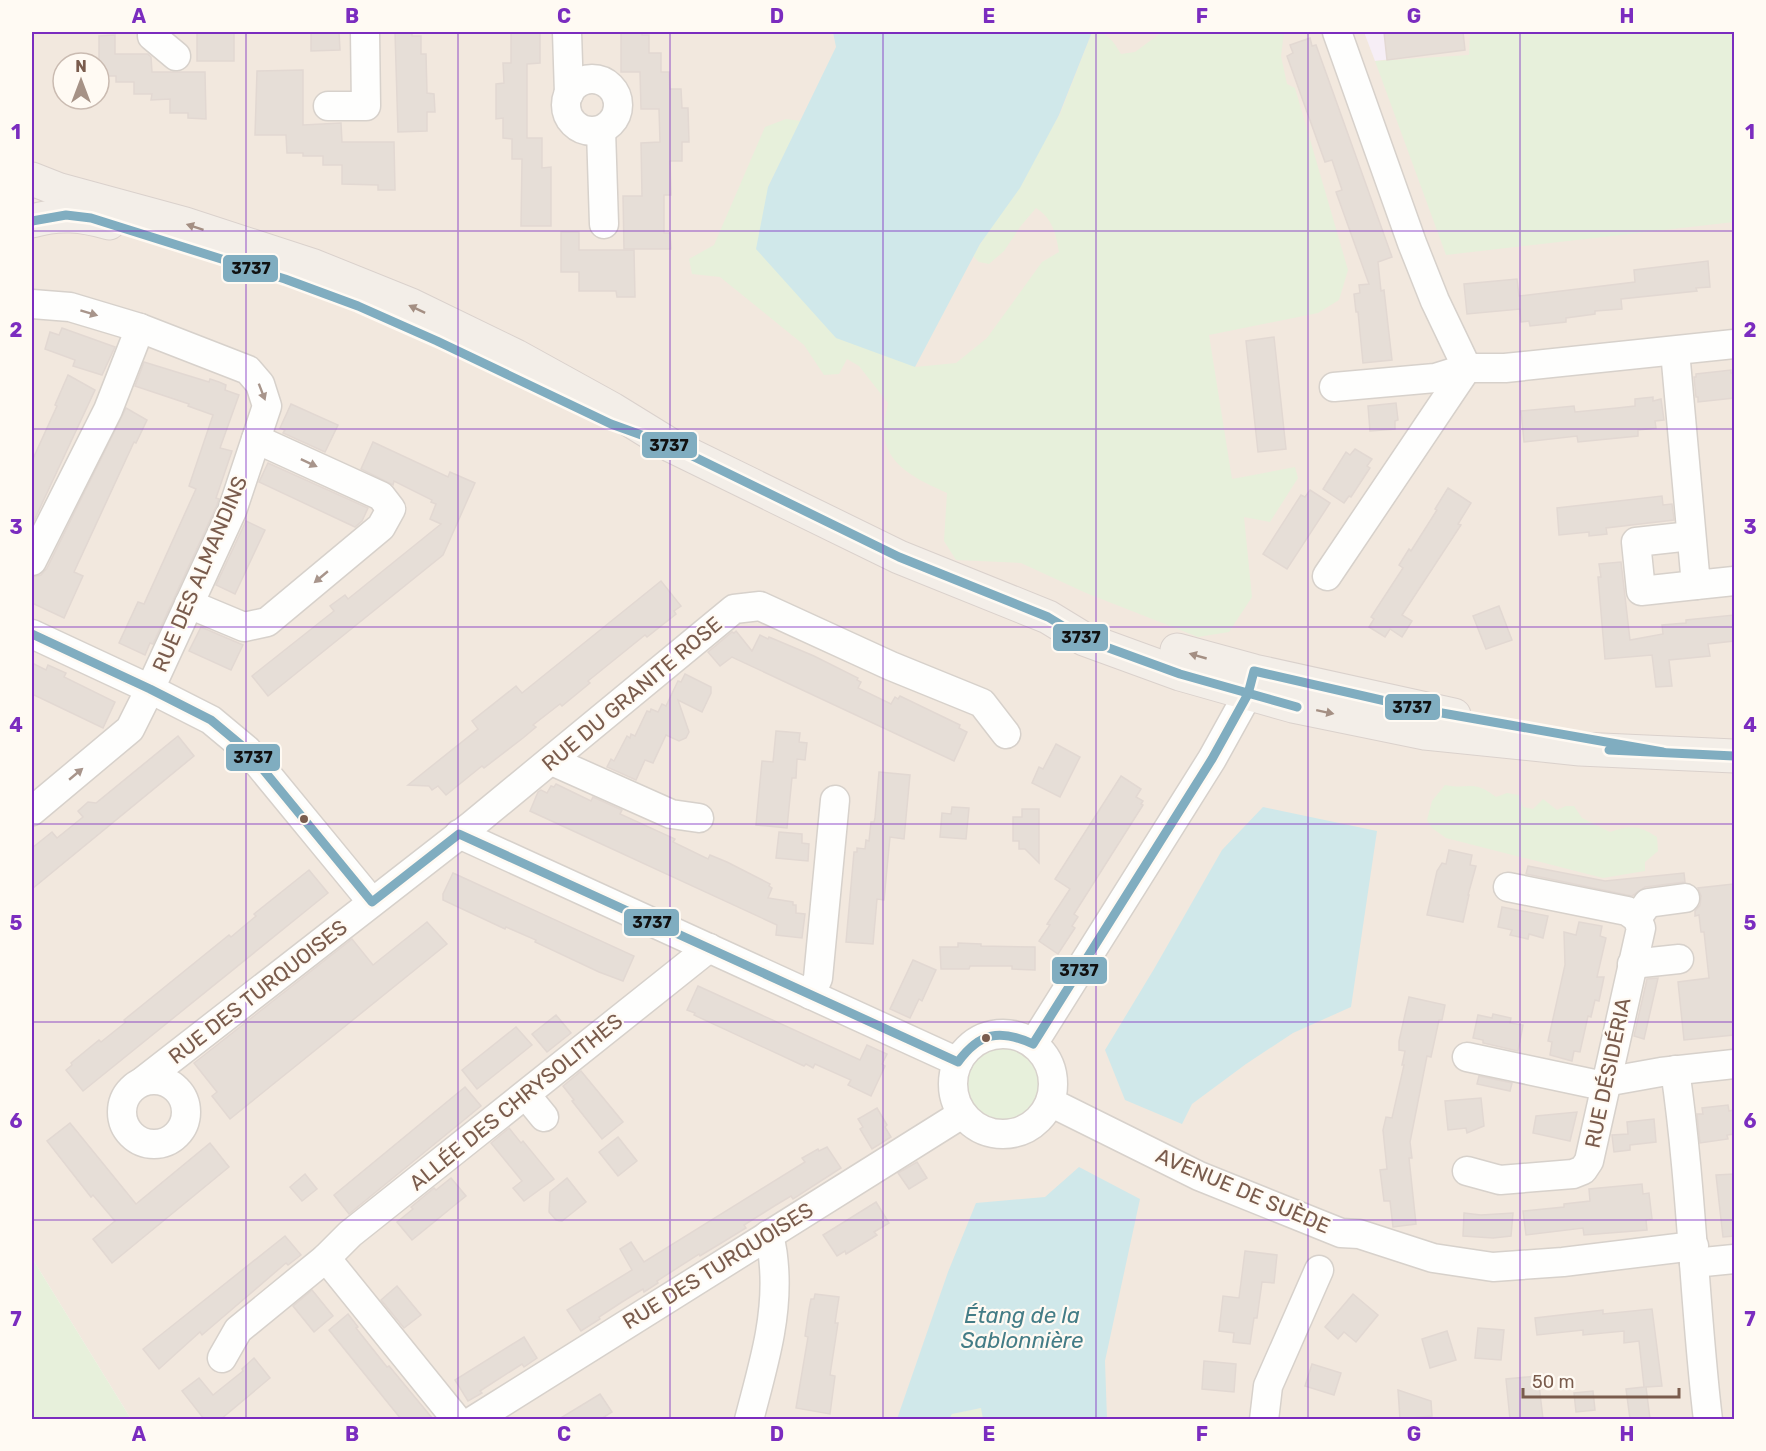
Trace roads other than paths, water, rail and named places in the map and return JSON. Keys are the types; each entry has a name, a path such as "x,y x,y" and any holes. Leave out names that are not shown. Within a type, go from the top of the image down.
{"main road":[{"path":"32,178 60,190 185,224 314,266 411,305 516,356 612,409 672,446 899,557 1048,617 1143,640 1251,682 1663,752 1734,756"},
{"path":"32,220 66,215 91,218 285,279 358,306 611,424 672,446"}],"street":[{"path":"152,32 152,36 176,56"},
{"path":"328,106 366,106 365,32"},
{"path":"567,32 569,94 567,111 576,126 592,132 601,130 608,126 618,112 618,104 612,88 597,80 589,80 574,87 569,94"},
{"path":"1337,32 1412,243 1467,368"},
{"path":"601,130 604,224"},
{"name":"RUE DES ALMANDINS","path":"32,304 70,308 140,328 248,370 260,384 267,406 232,511 130,729 32,811"},
{"path":"32,561 108,410 140,328"},
{"path":"1334,387 1435,378 1467,368 1505,368 1734,344"},
{"path":"1675,351 1696,585"},
{"path":"1327,576 1467,368"},
{"path":"189,604 244,627 267,622 381,527 391,508 381,496 256,439"},
{"path":"1691,536 1636,542 1641,591 1734,581"},
{"name":"RUE DU GRANITE ROSE","path":"372,902 552,761 734,609 760,606 891,666 982,703 1006,734"},
{"path":"32,634 211,720 247,750 372,902"},
{"path":"1033,1044 1212,759 1251,682"},
{"path":"552,761 671,814 699,818"},
{"path":"811,995 818,978 835,800"},
{"path":"459,834 958,1062"},
{"path":"1508,887 1627,911 1637,918 1648,903 1685,898"},
{"name":"RUE DES TURQUOISES","path":"143,1081 372,902"},
{"name":"RUE DÉSIDÉRIA","path":"1467,1171 1500,1180 1573,1174 1583,1170 1588,1161 1641,928 1637,918"},
{"name":"ALLÉE DES CHRYSOLITHES","path":"222,1358 238,1330 326,1258 350,1234 535,1106 709,948"},
{"path":"1632,964 1679,959"},
{"path":"1001,1034 1018,1036 1033,1044 1044,1056 1051,1071 1053,1087 1050,1102 1042,1116 1030,1126 1016,1133 1000,1134 985,1131 972,1124 962,1114 953,1089 953,1075 965,1051 975,1042 987,1036 1001,1034"},
{"path":"1467,1057 1594,1084 1675,1070 1734,1064"},
{"path":"1675,1070 1708,1419"},
{"name":"AVENUE DE SUÈDE","path":"1050,1102 1198,1176 1341,1233 1359,1234 1433,1258 1493,1267 1694,1255 1734,1259"},
{"name":"RUE DES TURQUOISES","path":"474,1419 962,1114"},
{"path":"748,1419 771,1335 775,1279 772,1243 768,1235"},
{"path":"326,1258 458,1419"},
{"path":"1264,1419 1268,1386 1319,1270"}],"water":[{"path":"833,32 1092,32 1059,115 1020,188 980,244 915,367 836,338 756,249 768,187 836,47"},
{"path":"1263,807 1377,831 1351,1007 1293,1033 1246,1064 1192,1104 1182,1124 1125,1100 1105,1050 1222,850"},
{"name":"Étang de la Sablonnière","path":"1079,1167 1140,1199 1105,1361 1107,1419 983,1419 981,1408 952,1414 949,1419 897,1419 948,1272 976,1203 1045,1197"}]}
